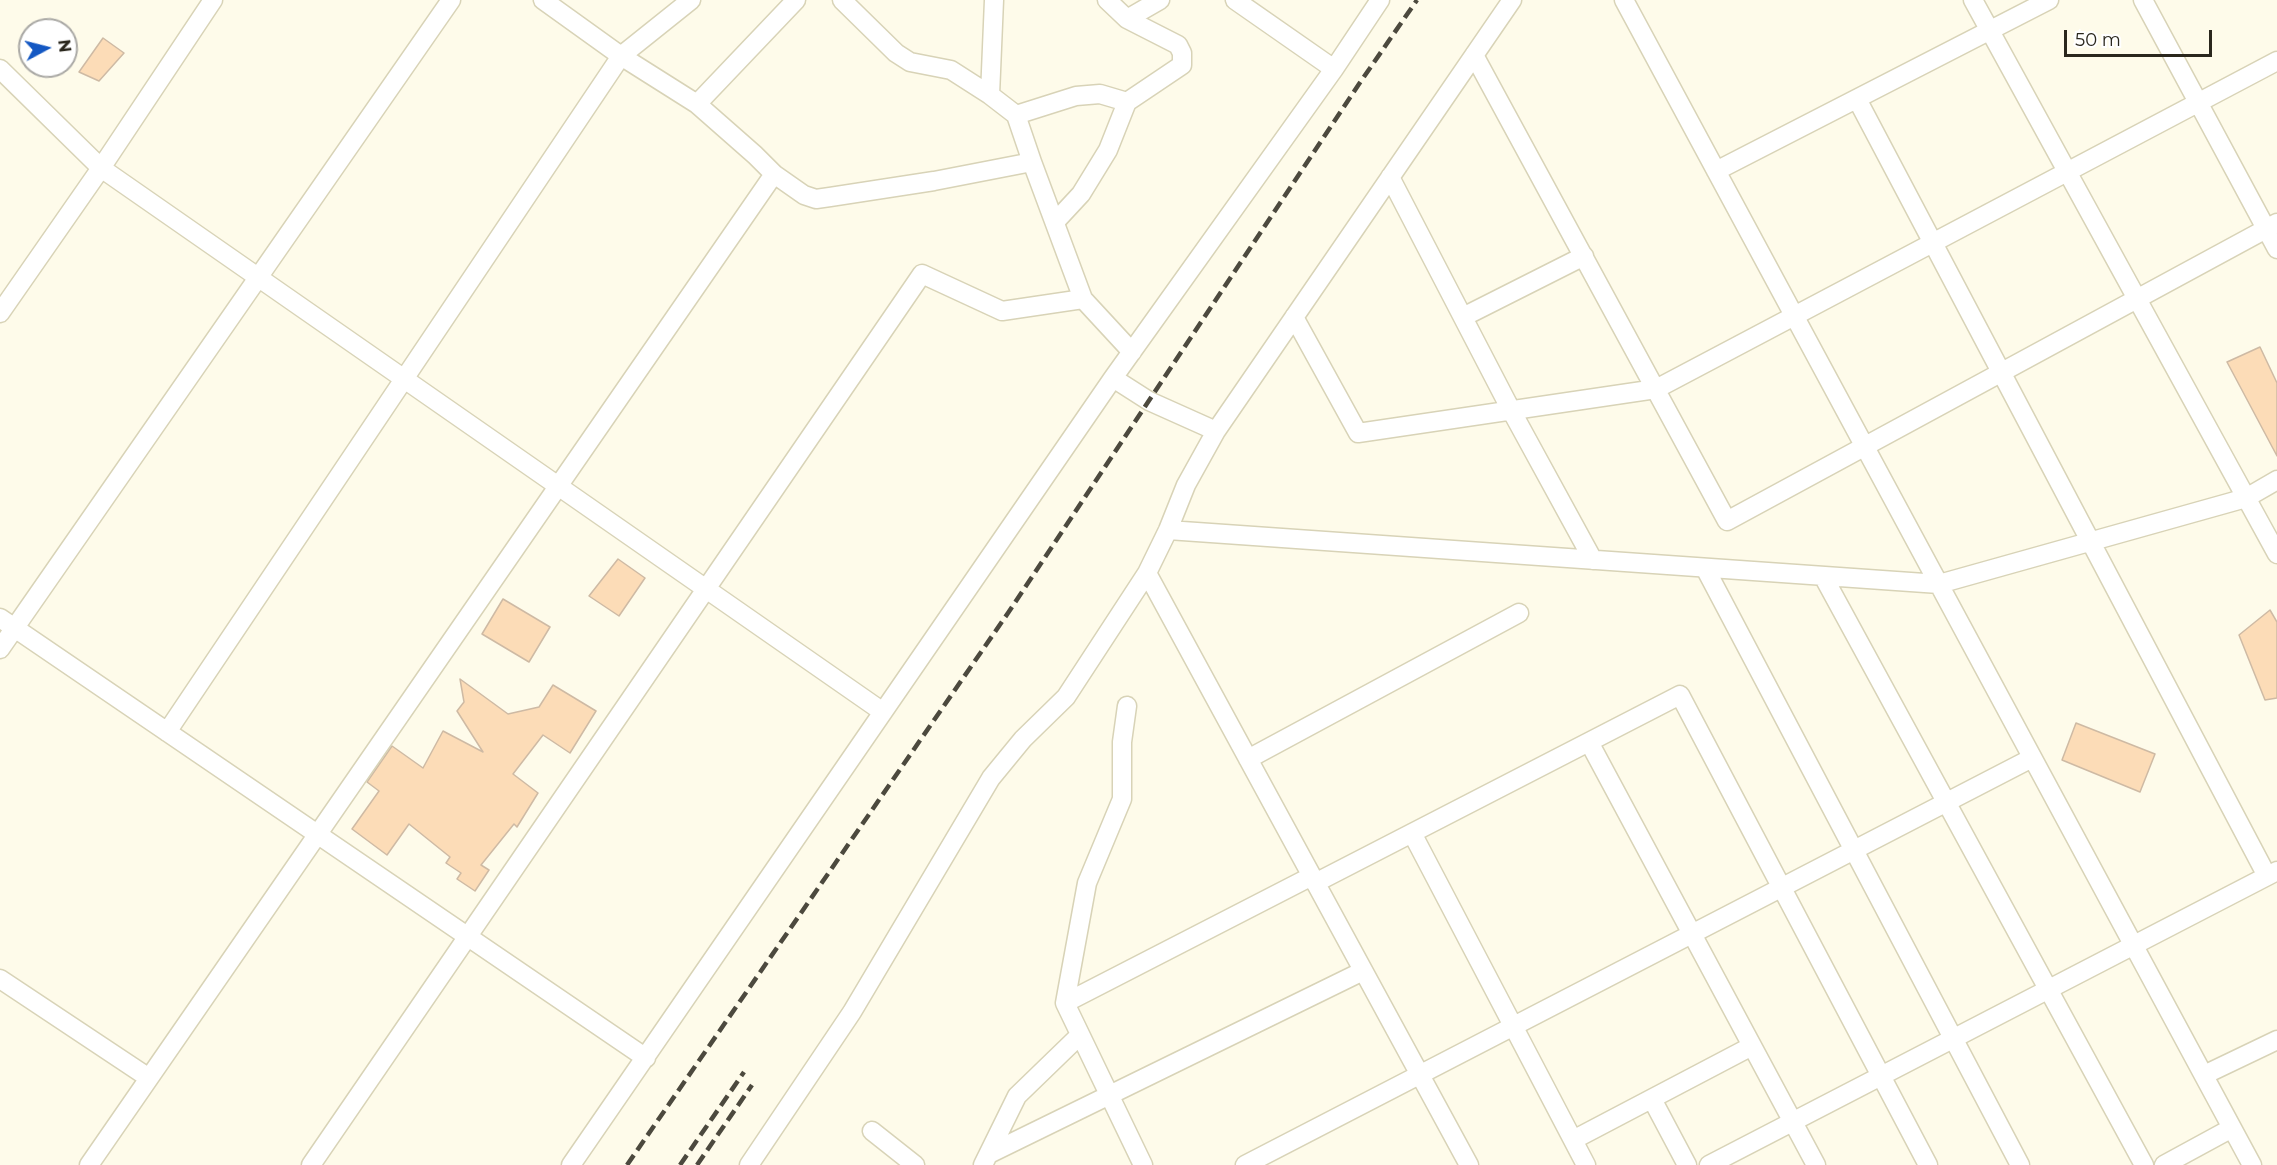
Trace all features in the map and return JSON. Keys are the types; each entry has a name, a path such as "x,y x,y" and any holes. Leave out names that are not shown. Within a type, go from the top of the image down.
{"street":[{"path":"0,313 101,168 213,0"},
{"path":"0,650 7,623 258,278 451,0"},
{"path":"543,0 621,56 697,104 774,174 804,195 816,199 934,181 1032,162"},
{"path":"167,732 621,56 691,0"},
{"path":"697,104 796,0"},
{"path":"842,0 896,53 910,62 951,70 1016,115 1083,299 1132,352"},
{"path":"990,95 994,0"},
{"path":"1055,222 1081,194 1108,150 1127,102 1182,64 1182,53 1178,45 1127,20 1107,0"},
{"path":"1127,20 1160,0"},
{"path":"571,1165 1113,378 1334,69 1380,0"},
{"path":"749,1165 852,1012 991,778 1023,739 1066,697 1147,573 1168,530 1185,485 1216,431 1512,0"},
{"path":"1973,0 2277,554"},
{"path":"1716,171 2049,0"},
{"path":"2143,0 2198,102 2272,226 2277,249"},
{"path":"1240,1 1334,69"},
{"path":"1631,2 1716,171 2252,1165"},
{"path":"1474,55 1727,521 2272,226"},
{"path":"1294,317 1358,433 1656,389 2277,61"},
{"path":"0,69 101,168 883,712"},
{"path":"1016,115 1076,96 1100,94 1127,102"},
{"path":"1709,1165 2272,874 2090,542 1857,99"},
{"path":"95,1163 149,1078 774,174"},
{"path":"1390,177 1511,410 1593,560"},
{"path":"1463,317 1584,256"},
{"path":"311,1165 922,274 1002,311 1083,299"},
{"path":"1113,378 1149,401 1216,431"},
{"path":"1168,530 1939,584 2246,498 2277,480"},
{"path":"1705,568 2020,1165"},
{"path":"1147,573 1469,1165"},
{"path":"1823,576 2145,1165"},
{"path":"1248,759 1519,613"},
{"path":"7,623 646,1058"},
{"path":"1065,1003 1412,833 1680,696 1928,1165"},
{"path":"1127,706 1122,742 1122,799 1087,884 1065,1003 1143,1165"},
{"path":"1589,742 1816,1165"},
{"path":"1245,1165 2032,758"},
{"path":"1412,833 1586,1165"},
{"path":"986,1159 1109,1095 1363,971"},
{"path":"0,979 149,1078"},
{"path":"986,1159 1017,1096 1080,1035"},
{"path":"2204,1076 2277,1040"},
{"path":"1573,1140 1752,1046"},
{"path":"1652,1098 1687,1165"},
{"path":"2164,1165 2232,1128"},
{"path":"872,1131 915,1165"}],"building":[{"path":"103,38 124,53 99,81 79,72"},
{"path":"2260,347 2277,383 2277,456 2227,362"},
{"path":"618,559 645,578 619,616 589,596"},
{"path":"503,599 550,627 529,662 482,634"},
{"path":"2270,610 2277,622 2277,698 2265,700 2239,635"},
{"path":"460,679 508,714 539,707 553,685 596,711 570,753 543,735 513,774 538,793 517,827 514,824 481,865 489,870 475,891 457,879 461,873 446,863 450,857 409,824 387,855 352,829 379,791 367,782 392,746 423,768 443,731 483,752 457,711 464,702"},
{"path":"2076,723 2155,754 2140,792 2062,760"}],"railway":[{"path":"627,1165 1008,613 1417,0"},
{"path":"680,1165 744,1072"},
{"path":"697,1165 752,1085"}]}
